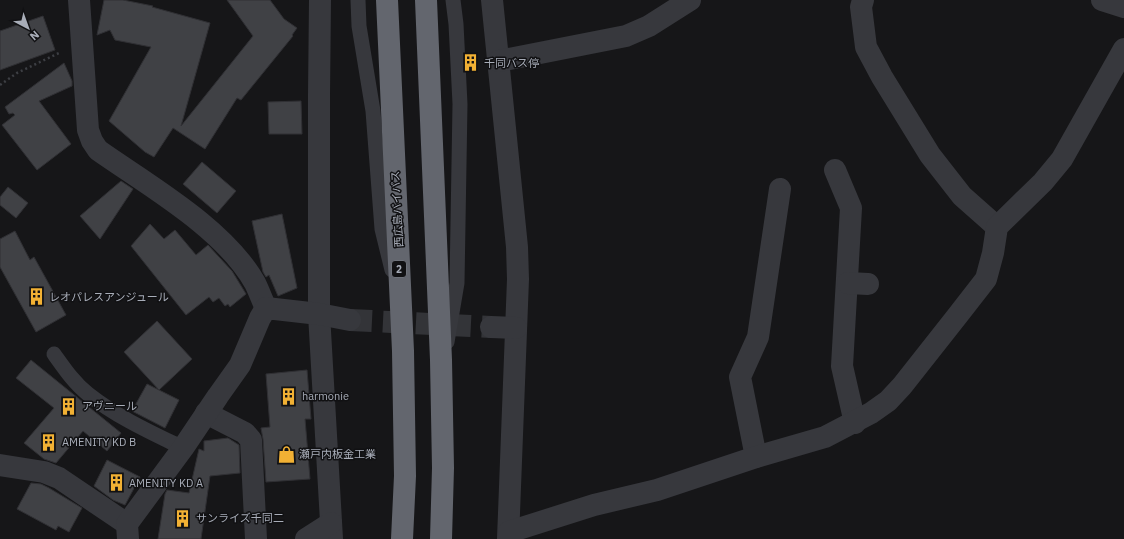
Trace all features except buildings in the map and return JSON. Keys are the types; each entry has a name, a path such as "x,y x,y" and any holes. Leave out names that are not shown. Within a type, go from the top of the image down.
{"highway":[{"name":"西広島バイパス","path":"387,0 403,351 405,476 402,539"},
{"path":"426,0 441,378 443,468 441,539"}],"street":[{"path":"78,0 88,130 92,141 98,150 188,212 212,231 246,270 255,283 266,308"},
{"path":"306,539 332,531 320,314 320,0"},
{"path":"492,0 517,247 518,279 509,535 594,505 657,490 756,457 825,437 871,413 888,400 902,386 986,279 996,239 997,227 1043,182 1062,159 1124,49"},
{"path":"498,61 626,36 649,26 690,0"},
{"path":"863,0 861,7 866,47 882,77 930,155 962,196 997,227"},
{"path":"1102,0 1124,7"},
{"path":"835,170 851,208 858,284 842,366 855,422"},
{"path":"756,457 740,377 758,337 780,189"},
{"path":"266,308 320,314 350,320"},
{"path":"0,465 34,470 59,478 127,531 240,365 260,318 266,308"},
{"path":"491,327 516,328"},
{"path":"206,413 245,433 250,440 256,539"}],"lane":[{"path":"358,0 359,26 373,111 382,229 401,306"},
{"path":"441,378 457,283 460,104 456,24 453,0"},
{"path":"54,354 64,369 87,393 126,420 183,448"}],"path":[{"path":"0,86 17,73 38,62 82,44"}],"tunnel":[{"path":"350,320 491,327"}],"place":[{"name":"千同バス停","path":"471,63"},
{"name":"レオパレスアンジュール","path":"36,297"},
{"name":"harmonie","path":"289,396"},
{"name":"アヴニール","path":"69,406"},
{"name":"AMENITY KD B","path":"49,442"},
{"name":"瀬戸内板金工業","path":"286,454"},
{"name":"AMENITY KD A","path":"116,483"},
{"name":"サンライズ千同二","path":"183,518"}]}
